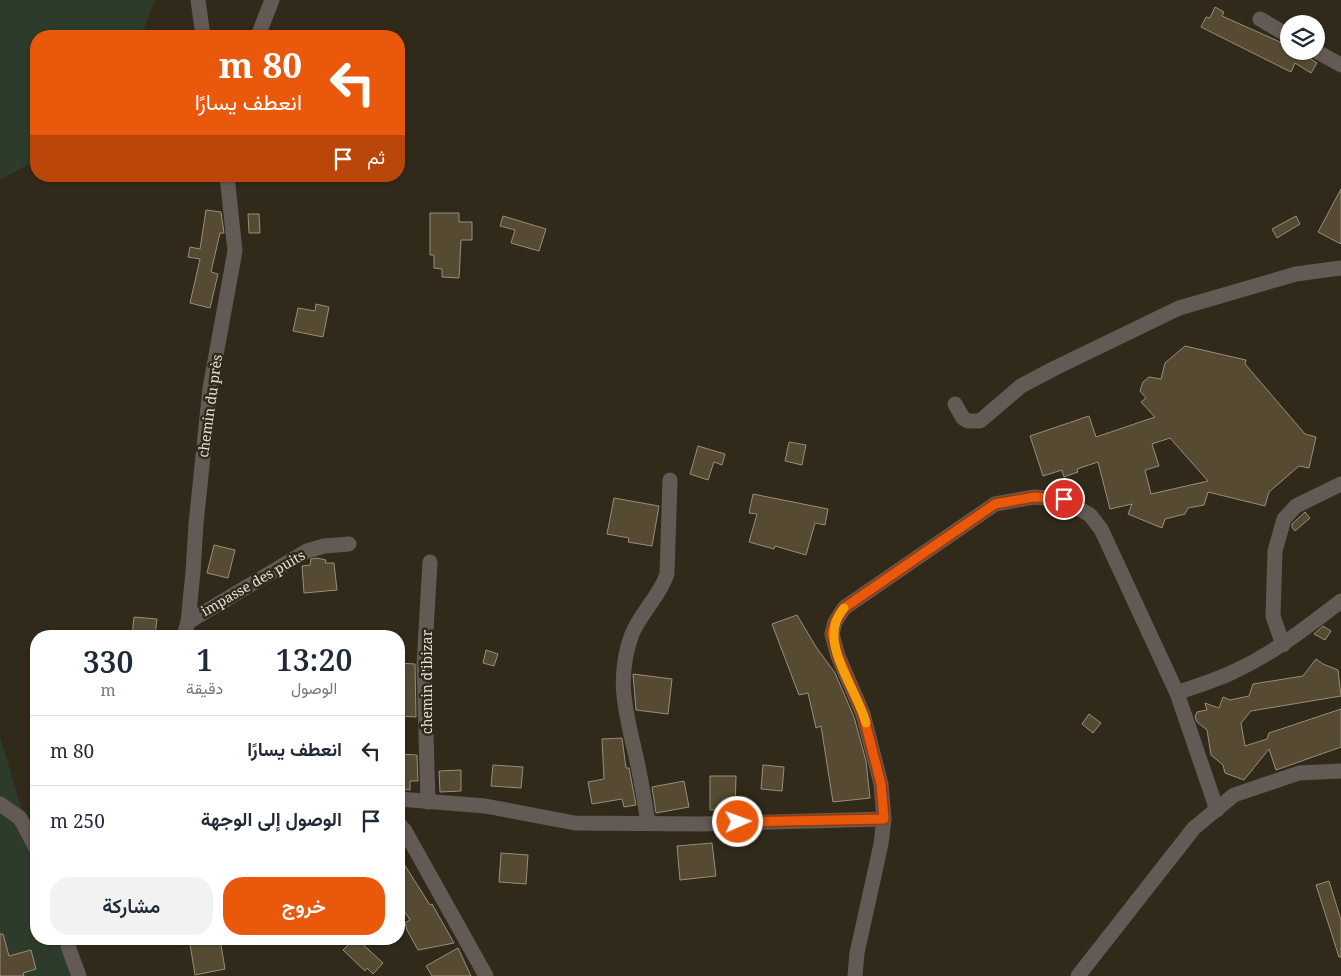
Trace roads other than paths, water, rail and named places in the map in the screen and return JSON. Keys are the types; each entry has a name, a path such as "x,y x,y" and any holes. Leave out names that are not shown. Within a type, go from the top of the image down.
{"street":[{"path":"198,0 202,30"},
{"path":"260,30 272,0"},
{"path":"1260,19 1280,31"},
{"path":"1325,56 1341,65"},
{"name":"chemin du près","path":"186,629 210,388 235,251 228,182"},
{"path":"955,404 963,418 968,421 980,421 1021,386 1179,308 1296,274 1341,268"},
{"path":"648,823 638,766 623,707 624,676 628,649 634,630 655,595 661,589 667,574 670,480"},
{"path":"1283,644 1273,616 1275,551 1284,519 1296,506 1341,484"},
{"path":"855,976 857,952 881,844 884,819 881,784 863,714 838,656 832,634 835,622 844,608 995,504 1034,497 1064,499 1090,515 1101,529 1177,693 1216,810"},
{"name":"impasse des puits","path":"186,629 307,551 324,546 349,544"},
{"name":"chemin d'ibizar","path":"428,802 424,665 430,562"},
{"path":"1177,693 1234,672 1283,644 1341,601"},
{"path":"1078,976 1194,828 1234,795 1300,773 1341,771"},
{"path":"405,800 485,806 575,823 884,819"},
{"path":"0,804 20,818 30,837"},
{"path":"405,831 486,976"},
{"path":"68,945 79,976"}]}
